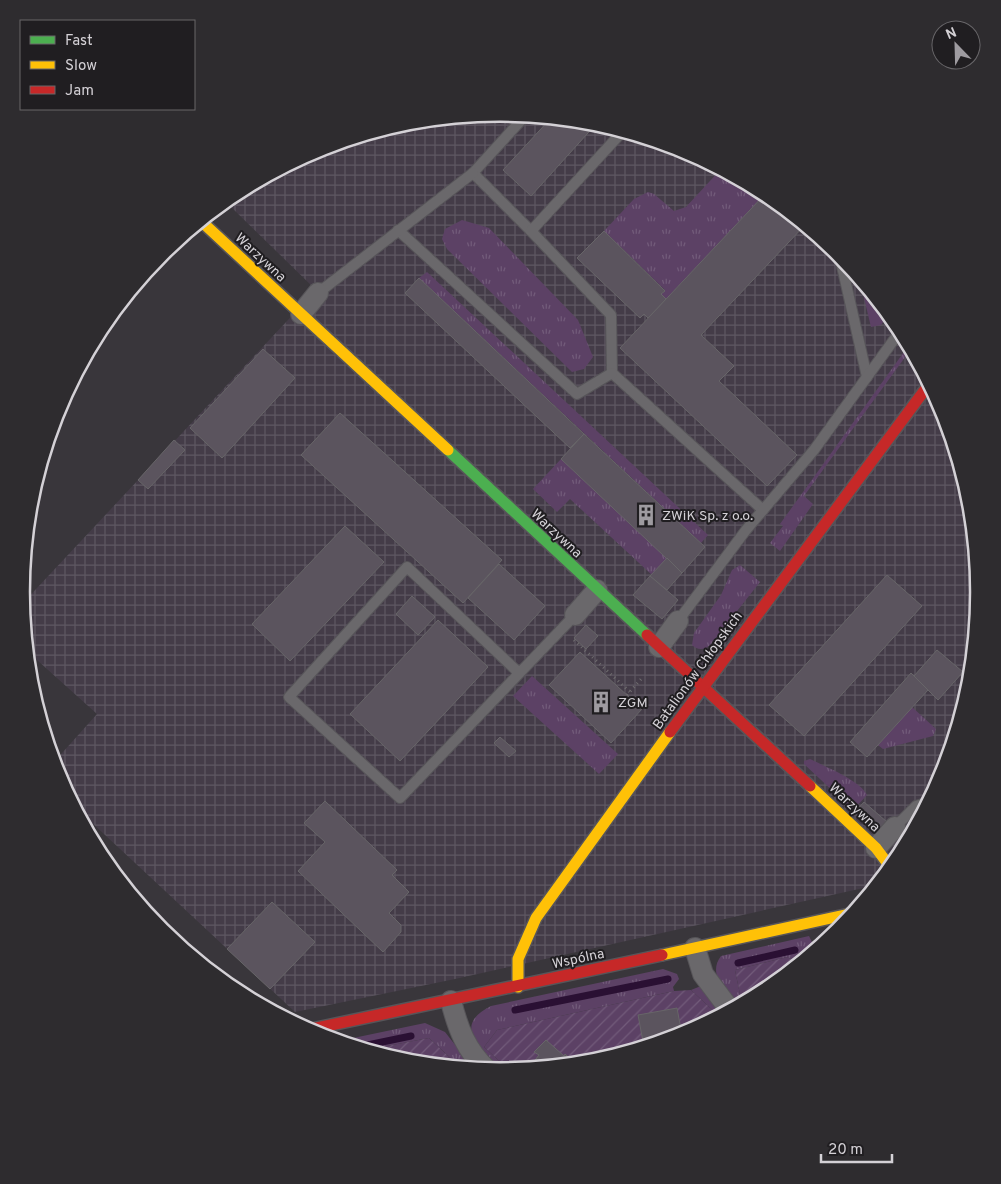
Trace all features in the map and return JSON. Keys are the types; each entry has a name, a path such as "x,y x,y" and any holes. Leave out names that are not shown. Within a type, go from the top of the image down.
{"street":[{"name":"Warzywna","path":"205,226 876,848 886,861"},
{"path":"301,314 318,293"},
{"name":"Batalionów Chłopskich","path":"518,987 516,968 519,952 536,918 702,688 925,390"},
{"path":"575,615 597,590"},
{"path":"659,647 678,621"},
{"path":"876,848 895,827"},
{"name":"Wspólna","path":"321,1027 518,987 841,916"},
{"path":"694,948 704,974 726,1005"},
{"path":"451,1001 457,1027 463,1042 480,1061"}],"lane":[{"path":"318,293 473,173 519,123"},
{"path":"531,231 618,137"},
{"path":"473,173 611,315 612,373 763,510"},
{"path":"398,230 577,394 612,373"},
{"path":"843,270 867,378"},
{"path":"678,621 763,510 814,450 896,337"},
{"path":"518,672 407,567 289,697 400,798 518,672 575,615"},
{"path":"895,827 916,806 919,805"}],"path":[{"path":"570,637 628,694 643,677"}],"shaded area":[{"path":"470,123 531,123 562,126 592,131 652,146 709,170 762,201 811,238 833,259 874,306 892,331 908,357 935,412 955,470 962,500 970,561 970,623 967,653 955,714 946,743 935,772 908,827 892,853 866,887 455,979 295,1012 90,821 60,756 97,714 35,658 30,595 316,290 231,207 292,170 349,146 409,131"}],"green space":[{"path":"716,174 760,200 666,299 661,294 665,290 604,231 634,199 648,192 654,194 674,211 686,207"},
{"path":"462,220 489,228 578,320 593,357 584,369 572,372 447,249 442,239 445,229"},
{"path":"427,272 708,535 701,543 419,278"},
{"path":"863,292 884,320 881,325 871,327"},
{"path":"904,351 907,355 804,496 813,504 780,551 770,543 783,526 780,524"},
{"path":"561,459 667,558 652,575 570,499 557,512 533,489"},
{"path":"740,565 760,582 711,644 704,649 697,648 692,645 694,633 721,595 732,570"},
{"path":"532,676 618,754 599,774 513,696"},
{"path":"912,707 936,729 933,736 883,749 878,745"},
{"path":"810,759 858,784 867,795 853,810 804,764 804,761"},
{"path":"900,833 903,836 897,845 893,839"},
{"path":"809,936 813,944 793,960 787,957 735,970 740,996 733,1001 723,989 717,976 717,963 721,956"},
{"path":"787,957 793,960 740,996 735,970"},
{"path":"663,969 677,974 679,979 673,987 674,991 497,1030 484,1047 500,1062 494,1062 479,1047 471,1030 473,1022 479,1014 491,1006"},
{"path":"701,986 719,1009 714,1011 691,990"},
{"path":"691,990 714,1011 652,1038 592,1053 562,1058 500,1062 484,1047 497,1030 674,991"},
{"path":"425,1023 445,1032 468,1061 452,1059 429,1038 383,1047 351,1039"},
{"path":"429,1038 452,1059 409,1053 383,1047"}],"building":[{"path":"545,124 590,131 531,196 503,170"},
{"path":"760,200 801,230 701,335 734,366 719,381 797,455 767,486 620,348"},
{"path":"604,231 665,291 661,294 666,299 648,318 644,314 640,318 577,258"},
{"path":"419,278 584,434 570,448 405,293"},
{"path":"263,349 295,378 222,458 190,428"},
{"path":"340,413 502,560 463,603 301,455"},
{"name":"ZWiK Sp. z o.o.","path":"584,434 705,547 682,573 561,459"},
{"path":"174,440 185,450 148,489 138,480"},
{"path":"345,526 384,562 290,661 252,624"},
{"path":"667,558 682,573 667,590 650,576"},
{"path":"499,564 545,606 514,640 468,598"},
{"path":"887,575 922,606 804,736 769,705"},
{"path":"650,576 678,600 662,619 633,595"},
{"path":"412,596 435,617 418,635 396,614"},
{"path":"438,620 488,667 400,761 350,714"},
{"path":"586,625 598,636 586,649 574,638"},
{"path":"937,650 963,672 938,700 914,676"},
{"name":"ZGM","path":"580,652 642,709 611,743 549,685"},
{"path":"911,673 928,690 867,757 850,742"},
{"path":"500,737 516,751 509,757 494,743"},
{"path":"325,801 397,870 392,875 409,892 389,913 401,925 401,932 383,952 298,871 325,842 304,823"},
{"path":"864,802 887,822 877,833 854,813"},
{"path":"272,902 315,942 270,989 227,949"},
{"path":"677,1008 681,1027 643,1040 638,1015"},
{"path":"546,1040 564,1056 565,1054 568,1057 535,1061 539,1055 534,1052"}],"waterway":[{"path":"738,963 795,950"},
{"path":"515,1010 668,979"},
{"path":"372,1044 411,1036"}],"traffic: fast":[{"path":"448,450 647,635"}],"traffic: slow":[{"path":"206,225 448,450"},
{"path":"518,987 518,959 536,918 670,732"},
{"path":"810,786 876,848 886,861"},
{"path":"662,955 841,916"}],"traffic: jam":[{"path":"670,732 925,390"},
{"path":"647,635 810,786"},
{"path":"320,1027 662,955"}],"place":[{"name":"ZWiK Sp. z o.o.","path":"646,515"},
{"name":"ZGM","path":"601,702"}]}
